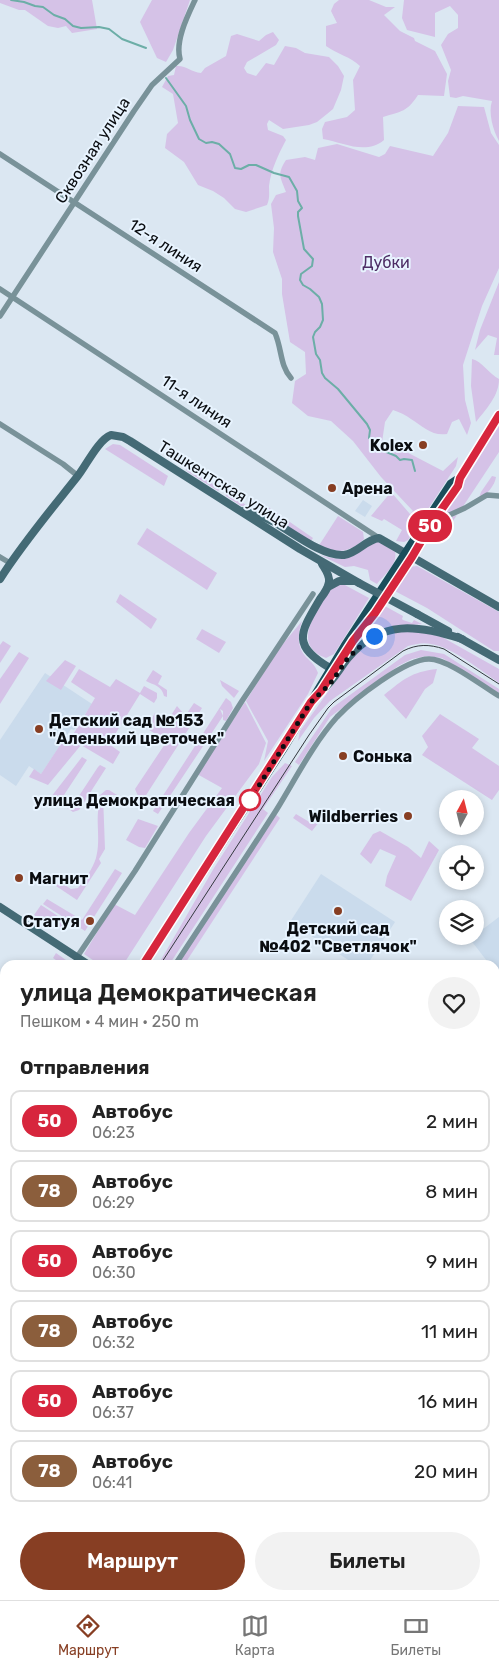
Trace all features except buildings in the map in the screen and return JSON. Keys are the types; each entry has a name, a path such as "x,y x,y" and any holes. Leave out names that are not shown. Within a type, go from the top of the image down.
{"main road":[{"path":"146,960 311,702 330,668 458,486 460,478 499,415"},
{"name":"Ташкентская улица","path":"78,476 102,441 110,435 123,437 320,562 462,639"},
{"path":"0,579 44,516 78,476"},
{"path":"311,702 321,691 353,641 375,613 451,484 460,478"},
{"path":"237,509 273,521 329,553 342,555 353,553 371,539 379,538 499,607"},
{"path":"320,562 329,578 328,588"},
{"path":"330,668 308,651 303,644 302,635 305,624 328,588 339,581 358,582"},
{"path":"321,691 330,684 348,658 359,647 375,635 402,628 422,628 462,639 497,657"},
{"path":"0,907 80,960"}],"street":[{"name":"Сквозная улица","path":"0,316 152,85 180,60 178,51 180,41 195,0"},
{"name":"12-я линия","path":"0,154 275,333 280,346 284,370 292,378"},
{"name":"11-я линия","path":"0,289 379,538"},
{"path":"0,424 63,464 78,476"},
{"path":"432,523 466,508 487,495 499,496"},
{"path":"0,557 10,563"},
{"path":"77,958 108,914 242,701 313,594"},
{"path":"178,960 278,808 324,733 338,716 359,698 406,665 430,659 450,666 499,696"}],"shaded area":[{"path":"363,500 372,506 365,517 355,511"},
{"name":"Детский сад №153 \"Аленький цветочек\"","path":"45,673 92,704 74,730 71,729 41,774 29,766 16,786 0,775 0,740"},
{"name":"Детский сад №402 \"Светлячок\"","path":"321,874 395,922 370,960 348,960 290,922"},
{"path":"499,917 499,960 486,960 475,945 484,945 484,928"}],"green space":[{"path":"0,0 92,0 97,29 72,33 66,26 58,28 48,26 25,10 19,10 0,3"},
{"path":"152,0 190,0 173,50 166,62 157,58 140,22"},
{"path":"339,0 369,0 386,7 395,7 384,15 400,31 435,51 447,74 444,96 418,95 411,105 404,110 383,117 384,140 370,147 355,147 323,139 322,129 325,122 347,117 355,110 353,80 360,66 326,46 326,26 337,23 331,11 334,4"},
{"path":"404,0 499,0 499,141 492,121 492,101 463,96 450,97 448,81 451,70 441,45 448,34 458,28 458,15 450,6 435,13 435,37 407,30 402,18"},
{"path":"273,32 279,40 276,45 247,62 244,68 247,73 256,76 266,63 274,65 285,46 296,48 305,53 329,57 344,76 341,90 333,109 317,122 283,129 269,120 267,124 268,130 283,136 286,140 271,174 267,205 246,212 235,209 224,198 198,185 184,162 165,148 167,134 178,123 173,94 162,87 168,76 174,75 176,66 201,73 205,68 226,56 231,36 237,34 259,41"},
{"name":"Дубки","path":"458,106 484,107 491,133 499,145 499,268 482,306 463,365 465,400 471,423 467,435 459,419 452,422 447,434 436,434 407,416 393,410 385,422 382,442 393,445 443,471 458,457 456,466 408,540 404,542 396,541 402,530 384,519 382,521 371,516 391,492 410,514 413,511 381,477 353,441 331,421 308,416 292,403 295,381 306,374 305,352 290,342 282,294 282,279 273,252 274,228 271,204 276,195 286,192 280,172 286,160 305,157 315,160 318,148 337,144 379,157 385,154 390,146 433,156 448,133"},
{"path":"499,282 499,355 494,355 497,338 488,335 475,350 480,330"},
{"path":"472,359 479,362 499,379 494,397 476,422 471,386"},
{"path":"499,426 499,452 460,511 437,519"},
{"path":"113,444 120,445 168,476 164,486 105,449"},
{"path":"187,467 221,489 218,491 188,472 186,470"},
{"path":"492,476 496,477 492,486 485,495 479,498 481,492"},
{"path":"225,491 246,506 241,506 226,496"},
{"path":"261,502 313,538 311,541 250,509"},
{"path":"457,515 446,531 432,528 434,524"},
{"path":"338,516 363,532 364,539 353,547 337,551 318,547"},
{"path":"147,528 217,573 207,590 137,544"},
{"path":"373,541 378,541 395,552 392,565 377,584 370,580 368,570 354,566 345,567 320,555 336,558 349,557"},
{"path":"417,566 499,612 499,651 494,651 427,608 391,589 409,567"},
{"path":"343,584 369,598 334,654 326,658 315,652 310,644 308,635 310,625 332,586"},
{"path":"120,594 157,619 151,629 116,602"},
{"path":"381,604 403,616 403,620 412,623 414,620 422,624 393,627 344,659 345,654"},
{"path":"302,621 299,644 303,653 318,673 308,694 264,761 268,741 246,701 277,651"},
{"path":"407,628 442,637 499,669 499,683 447,649 425,643 408,646 330,701 314,718 298,741 300,731 353,657 374,636"},
{"path":"202,629 226,642 219,653 196,639"},
{"path":"3,641 11,646 0,663 0,645"},
{"path":"421,650 444,654 499,689 499,693 442,658 426,656 412,659 398,666 330,717 299,765 295,762 332,708 405,655"},
{"path":"19,652 29,658 0,704 0,679"},
{"path":"65,660 76,666 61,690 46,681"},
{"path":"79,669 110,687 116,679 140,693 144,686 157,693 157,698 154,703 140,694 109,744 120,752 113,764 81,745 48,785 29,777 34,769 41,774 66,736 71,738 95,698 71,682"},
{"path":"437,669 433,683 425,689 406,719 384,695 414,674"},
{"path":"153,670 162,676 158,684 167,690 167,697 164,696 160,688 146,681"},
{"path":"220,680 239,691 234,698 222,686"},
{"path":"226,698 231,702 233,708 226,721 223,720 223,716 158,814 153,811"},
{"path":"245,702 266,743 259,764 206,836 126,960 93,960 84,954 114,904 135,915 189,833 222,788 197,774"},
{"path":"194,703 202,708 141,803 135,789 167,741 146,728 155,713 168,720 177,706 183,713 183,719"},
{"path":"440,714 479,739 472,748 499,766 499,790 492,800 484,795 484,790 476,790 422,755 428,747 422,736"},
{"path":"82,757 87,760 62,798 73,805 98,767 100,765 106,768 79,810 73,812 51,797"},
{"path":"285,763 292,766 263,809 268,813 172,960 161,960 214,868 272,777"},
{"path":"106,790 117,795 103,795 105,849 99,859 101,863 77,900 56,886 60,882 71,889 78,888 91,870 98,850 98,811 102,796 99,796"},
{"path":"274,813 280,818 187,960 178,960"},
{"path":"296,814 311,823 318,814 323,817 312,831 293,818"},
{"path":"138,819 158,826 145,848 126,840"},
{"path":"380,831 408,847 421,858 429,841 439,850 411,901 385,886 387,876 396,856 380,849 371,864 360,854 373,834"},
{"path":"115,869 122,873 85,931 43,904 47,899 82,920"},
{"path":"41,905 64,920 64,929 52,923 47,925 34,915"},
{"path":"56,953 66,960 56,960 53,958"}],"waterway":[{"path":"11,0 43,7 54,15 65,19 73,26 109,29 122,39 146,48"},
{"path":"166,78 186,106 199,139 206,143 219,144 230,154 235,168 241,169 249,165 256,165 289,177 297,191 298,201 302,208 298,212 298,216 304,249 313,259 312,266 301,274 300,280 303,285 319,297 322,304 323,320 313,337 322,373 367,424 370,430 369,438 384,451 396,456 400,460 412,460 415,471"}],"tram line":[{"path":"163,960 309,735 334,702 403,651 418,646 433,646 444,649 499,684"}],"bus line":[{"name":"50","path":"146,960 311,702 321,691 353,641 375,613 432,523 458,486 460,478 499,415"}],"place":[{"name":"Kolex","path":"423,445"},
{"name":"Арена","path":"332,488"},
{"name":"Детский сад №153 \"Аленький цветочек\"","path":"39,729"},
{"name":"Сонька","path":"343,756"},
{"name":"улица Демократическая","path":"250,800"},
{"name":"Wildberries","path":"408,816"},
{"name":"Магнит","path":"19,878"},
{"name":"Детский сад №402 \"Светлячок\"","path":"338,911"},
{"name":"Статуя","path":"90,921"}],"route":[{"path":"250,800 311,702 330,684 348,658 374,636"}]}
